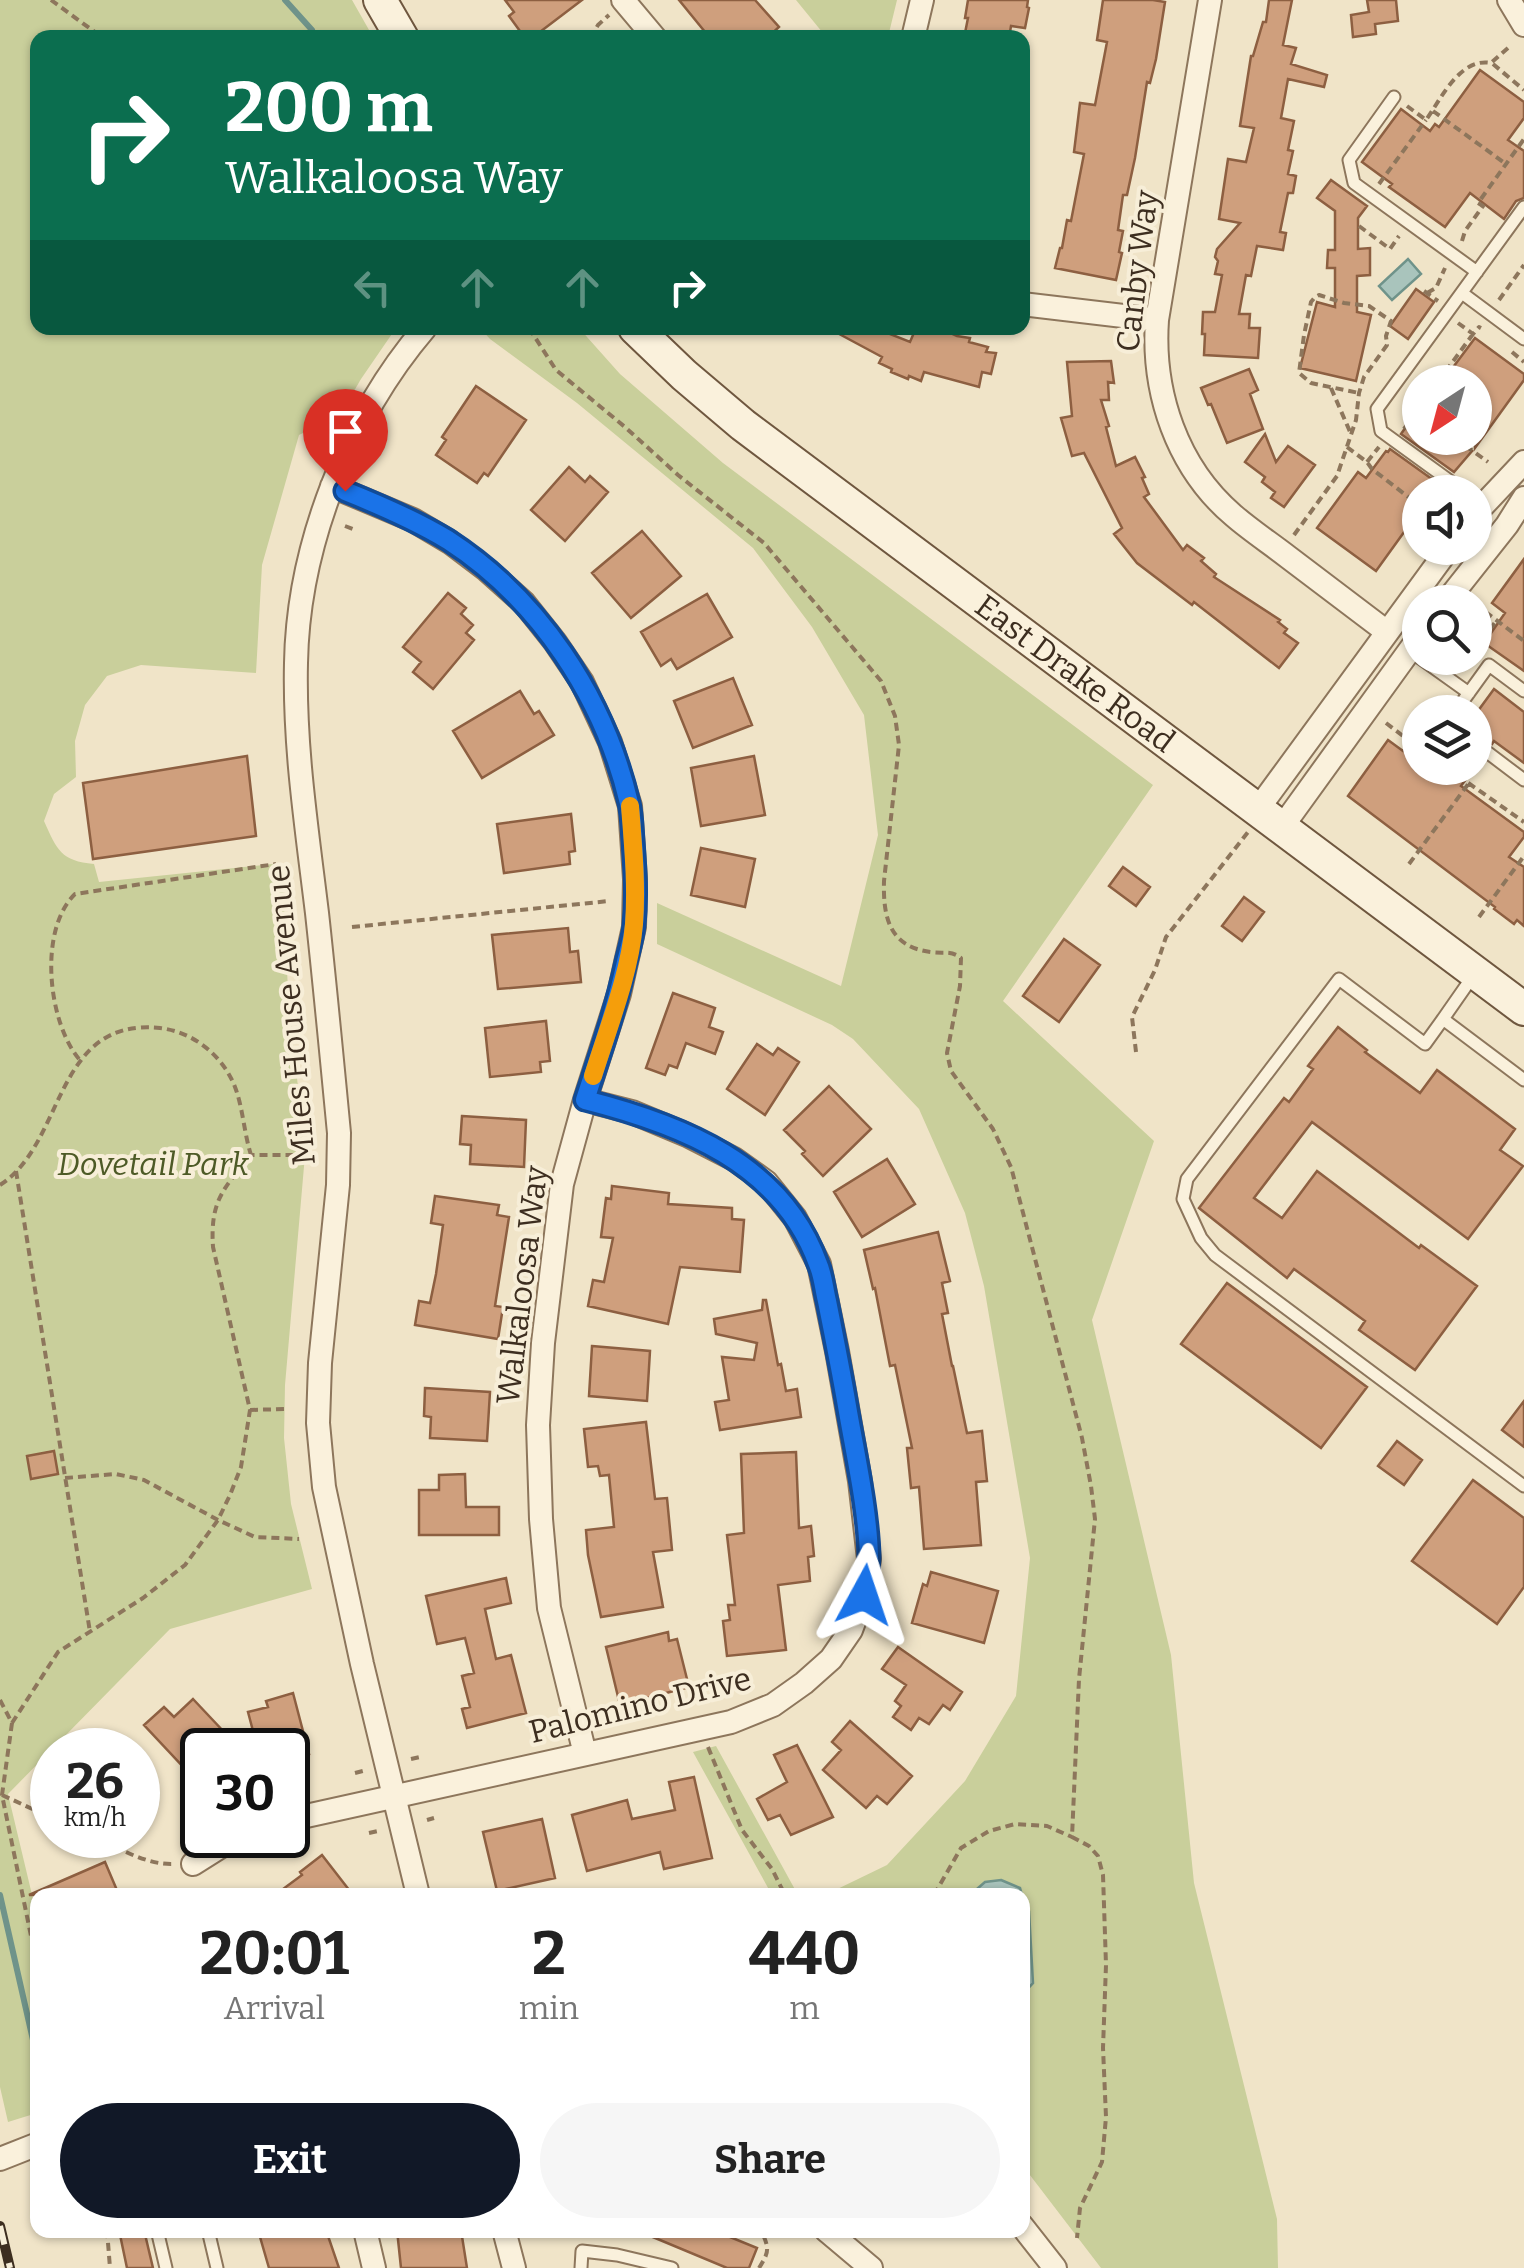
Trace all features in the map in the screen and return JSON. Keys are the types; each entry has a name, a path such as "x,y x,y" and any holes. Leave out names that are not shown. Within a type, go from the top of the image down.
{"main road":[{"path":"380,0 397,30"},
{"name":"East Drake Road","path":"642,335 743,426 1524,1009"}],"street":[{"path":"915,30 922,0"},
{"name":"Canby Way","path":"1210,0 1157,320 1157,372 1164,407 1188,462 1231,514 1387,632"},
{"path":"1509,0 1524,25"},
{"path":"620,6 646,30"},
{"path":"1030,305 1157,320"},
{"name":"Miles House Avenue","path":"416,1888 324,1487 318,1423 320,1363 338,1185 339,1133 300,769 296,658 307,574 332,486 376,394 420,335"},
{"path":"1492,488 1524,462"},
{"name":"Walkaloosa Way","path":"332,486 413,520 450,542 524,603 582,682 610,742 630,806 634,926 619,994 562,1184 543,1343 538,1424 549,1608 585,1754"},
{"path":"1459,585 1524,498"},
{"path":"1268,817 1387,632 1436,565"},
{"path":"1268,817 1402,667"},
{"name":"Palomino Drive","path":"310,1815 732,1722 773,1705 804,1683 830,1659 851,1630 864,1595 869,1559 860,1481 838,1351 818,1264 795,1218 766,1182 734,1159 687,1134 632,1112 585,1100"},
{"path":"192,1864 202,1858"},
{"path":"0,2158 30,2147"},
{"path":"1030,2236 1054,2268"},
{"path":"367,2238 374,2268"},
{"path":"506,2238 514,2268"},
{"path":"836,2238 872,2268"}],"lane":[{"path":"1394,97 1349,160 1354,183 1477,272"},
{"path":"1438,475 1381,431 1377,409 1524,207"},
{"path":"1462,292 1524,339"},
{"path":"1387,632 1402,641"},
{"path":"1447,675 1469,693 1489,665 1524,690"},
{"path":"1492,756 1524,780"},
{"path":"1476,972 1424,1044 1339,978 1188,1179 1183,1199 1215,1255 1524,1486"},
{"path":"1442,1019 1524,1080"},
{"path":"159,2238 166,2268"},
{"path":"210,2238 217,2268"},
{"path":"580,2268 582,2250 672,2268"}],"path":[{"path":"51,0 92,30"},
{"path":"596,30 620,6"},
{"path":"1491,63 1509,47"},
{"path":"1379,184 1466,68 1482,61 1491,63 1524,90"},
{"path":"1407,106 1426,120"},
{"path":"1432,111 1506,164"},
{"path":"1462,244 1465,231 1483,206 1478,203 1524,140"},
{"path":"1359,226 1390,249 1400,235"},
{"path":"1499,300 1524,265"},
{"path":"1438,301 1425,292 1436,288 1445,268 1456,275"},
{"path":"1294,535 1337,476 1356,420 1358,393 1364,377 1387,345 1391,321 1369,306 1314,297 1298,373 1311,383 1358,393"},
{"path":"1458,323 1473,334"},
{"path":"1450,365 1478,327 1494,338"},
{"path":"534,335 556,370 764,543 863,658 888,696 898,744 884,881 886,916 900,941 923,951 957,953 961,958 960,986 947,1054 951,1071 994,1130 1011,1167 1091,1486 1095,1519 1079,1679 1072,1836"},
{"path":"1509,350 1524,362"},
{"path":"1331,388 1351,434"},
{"path":"314,442 322,446"},
{"path":"1347,447 1402,492"},
{"path":"1367,462 1379,447"},
{"path":"1478,455 1488,462"},
{"path":"345,526 353,529"},
{"path":"1492,617 1524,641"},
{"path":"1492,626 1496,620"},
{"path":"1386,723 1402,735"},
{"path":"1409,864 1468,785"},
{"path":"1473,785 1524,822"},
{"path":"1136,1052 1132,1017 1166,937 1209,880 1268,817"},
{"path":"1479,917 1524,856"},
{"path":"80,1060 61,1030 52,981 56,932 71,897 276,864"},
{"path":"352,927 609,900"},
{"path":"0,1185 16,1171 36,1142 80,1060 114,1034 140,1028 177,1030 215,1056 237,1090 251,1155"},
{"path":"251,1155 305,1154"},
{"path":"30,1931 2,1795 12,1722 58,1652 143,1598 185,1565 218,1520 240,1467 250,1410 213,1247 212,1222 218,1198 251,1155"},
{"path":"16,1171 90,1632"},
{"path":"250,1410 284,1409"},
{"path":"65,1478 116,1474 144,1480 255,1537 300,1539"},
{"path":"0,1700 12,1722"},
{"path":"703,1728 742,1830 782,1888"},
{"path":"411,1759 420,1757"},
{"path":"354,1773 363,1771"},
{"path":"2,1795 30,1808"},
{"path":"427,1820 434,1818"},
{"path":"938,1888 961,1848 989,1831 1015,1824 1047,1826 1072,1836 1098,1856 1103,1875 1106,1966 1106,2117 1102,2162 1080,2208 1077,2238"},
{"path":"369,1833 378,1831"},
{"path":"148,1858 163,1864 192,1864"},
{"path":"108,2238 110,2268"},
{"path":"759,2268 767,2254 764,2238"}],"green space":[{"name":"Dovetail Park","path":"0,0 352,0 369,30 30,30 30,335 391,335 340,415 299,435 262,565 256,673 141,665 107,676 85,705 75,741 76,777 54,794 44,821 61,852 74,860 94,864 99,882 282,863 288,991 305,1155 284,1438 291,1504 312,1589 170,1629 73,1728 30,1728 30,1772 8,1794 30,1888 30,2115 8,2122 0,2087"},
{"path":"796,0 897,0 890,30 820,30"},
{"path":"486,335 585,335 620,374 723,463 1153,785 1003,1001 1154,1141 1092,1320 1171,1655 1194,1883 1277,2219 1278,2268 1101,2268 1030,2175 1030,1888 839,1888 887,1865 965,1781 1016,1696 1030,1558 984,1286 965,1213 919,1109 853,1039 832,1025 657,944 657,903 841,986 878,835 864,715 812,627 753,548 577,403"},
{"path":"716,1746 794,1888 768,1888 693,1752"}],"water":[{"path":"1408,259 1421,274 1392,300 1379,286"},
{"path":"1001,1880 1020,1888 978,1888 985,1882"},
{"path":"1030,1929 1033,1983 1030,1986"}],"building":[{"path":"505,0 582,0 543,30 519,30 509,16 514,12"},
{"path":"679,0 755,0 779,27 776,30 703,30"},
{"path":"968,0 1028,0 1025,28 966,30"},
{"path":"1103,0 1165,2 1127,195 1123,195 1118,230 1123,231 1119,252 1122,253 1116,280 1055,268 1067,220 1071,221 1084,154 1074,152 1080,103 1095,105 1107,42 1097,40"},
{"path":"1269,0 1292,0 1283,45 1296,48 1291,64 1327,75 1324,87 1288,79 1281,118 1294,121 1288,174 1296,176 1293,193 1288,193 1280,232 1286,233 1283,250 1257,246 1251,276 1246,275 1239,314 1250,314 1249,328 1260,328 1258,358 1204,355 1203,312 1215,312 1222,275 1215,274 1217,249 1240,223 1219,219 1228,159 1246,162 1254,128 1240,126 1251,56 1266,22"},
{"path":"1367,0 1396,0 1398,21 1375,24 1376,34 1353,37 1351,15 1369,12"},
{"path":"1480,70 1524,102 1524,118 1508,140 1524,151 1524,198 1516,201 1504,219 1470,193 1445,227 1389,187 1392,184 1362,162 1401,109 1430,131 1435,124 1439,127"},
{"path":"1331,180 1367,206 1358,218 1358,249 1370,248 1370,275 1357,276 1357,312 1371,315 1356,381 1300,368 1317,302 1335,307 1335,268 1327,268 1328,250 1335,250 1335,211 1317,198"},
{"path":"1416,289 1434,302 1408,339 1390,326"},
{"path":"841,335 892,335 910,342 913,335 955,335 970,338 969,342 988,347 986,352 996,353 991,374 982,372 979,387 924,372 921,381 909,376 908,379 879,363 882,357"},
{"path":"1475,338 1524,374 1524,380 1492,424 1492,365 1455,365"},
{"path":"1111,361 1114,383 1108,382 1109,400 1101,400 1116,466 1135,457 1149,494 1144,497 1183,550 1187,545 1204,558 1201,561 1216,574 1214,577 1280,620 1287,629 1284,633 1298,643 1279,668 1137,563 1114,534 1122,528 1084,453 1072,456 1061,418 1072,416 1067,362"},
{"path":"1249,369 1258,390 1250,394 1263,429 1227,443 1201,388"},
{"path":"476,386 526,420 488,476 484,473 477,483 436,455 446,440 442,437"},
{"path":"1265,434 1276,462 1288,446 1315,465 1284,507 1271,498 1275,492 1262,482 1265,477 1245,462"},
{"path":"1390,449 1426,475 1402,475 1402,535 1376,571 1317,528 1358,472 1366,478"},
{"path":"1430,455 1469,455 1454,472"},
{"path":"569,467 585,482 590,476 608,492 565,541 531,510"},
{"path":"642,531 681,576 631,618 592,573"},
{"path":"1524,559 1524,671 1492,649 1492,632 1505,613 1492,603"},
{"path":"448,593 466,608 461,614 473,625 466,633 474,640 433,689 413,672 421,662 403,647"},
{"path":"707,594 732,637 677,669 671,659 661,666 641,632"},
{"path":"733,678 752,725 693,748 674,701"},
{"path":"1494,689 1524,712 1524,763 1494,741 1492,744 1490,695"},
{"path":"520,691 554,735 482,778 453,731"},
{"path":"1388,740 1402,750 1402,785 1462,785 1524,832 1509,857 1524,867 1524,926 1517,920 1514,924 1348,796"},
{"path":"247,756 256,836 93,859 83,783"},
{"path":"754,756 765,815 701,826 691,768"},
{"path":"571,814 575,851 569,852 570,864 504,873 497,824"},
{"path":"701,848 755,859 745,907 691,895"},
{"path":"1123,867 1150,887 1136,906 1109,886"},
{"path":"1244,897 1264,912 1242,941 1222,926"},
{"path":"568,928 570,952 578,951 581,982 498,989 492,935"},
{"path":"1064,939 1100,965 1059,1022 1023,996"},
{"path":"673,993 715,1008 709,1027 723,1032 715,1054 686,1043 677,1068 669,1065 665,1075 646,1068"},
{"path":"546,1021 550,1061 540,1062 541,1072 490,1077 485,1028"},
{"path":"1338,1027 1420,1093 1437,1070 1515,1129 1500,1150 1523,1166 1468,1239 1312,1122 1254,1198 1282,1218 1317,1171 1477,1286 1415,1370 1359,1330 1365,1321 1294,1269 1287,1278 1199,1208 1284,1098 1289,1102 1313,1069 1308,1066"},
{"path":"757,1044 773,1055 778,1048 799,1062 765,1115 727,1089"},
{"path":"829,1086 871,1129 823,1176 784,1130"},
{"path":"462,1116 526,1120 524,1167 470,1164 471,1145 460,1144"},
{"path":"887,1159 915,1204 862,1237 834,1192"},
{"path":"612,1186 669,1193 668,1204 732,1208 732,1219 744,1220 740,1272 680,1267 668,1324 588,1306 593,1280 604,1282 613,1238 601,1237 606,1198 611,1199"},
{"path":"435,1196 499,1205 497,1215 509,1217 495,1306 503,1307 498,1339 415,1325 419,1301 430,1303 436,1274 443,1225 431,1223"},
{"path":"938,1232 950,1281 942,1283 948,1313 942,1314 952,1366 967,1433 982,1431 987,1481 976,1482 981,1545 924,1549 919,1487 911,1488 907,1448 912,1448 895,1365 890,1366 864,1250"},
{"path":"1227,1283 1367,1387 1321,1448 1181,1344"},
{"path":"763,1300 786,1391 797,1389 801,1417 720,1430 715,1402 729,1400 722,1357 754,1360 757,1343 716,1334 714,1319 762,1310"},
{"path":"592,1346 650,1351 647,1401 589,1396"},
{"path":"425,1388 490,1392 487,1441 430,1438 431,1417 424,1416"},
{"path":"1524,1401 1524,1447 1502,1430"},
{"path":"646,1422 655,1499 667,1498 672,1550 653,1552 663,1607 601,1617 586,1530 614,1527 609,1475 600,1476 598,1466 588,1467 584,1429"},
{"path":"1397,1441 1422,1460 1404,1485 1378,1466"},
{"path":"54,1451 58,1474 31,1479 27,1456"},
{"path":"796,1452 799,1528 811,1526 814,1556 808,1557 810,1581 778,1585 786,1650 727,1656 723,1621 730,1620 728,1605 735,1605 727,1535 744,1533 741,1454"},
{"path":"465,1474 466,1507 499,1507 499,1535 419,1535 419,1490 439,1490 439,1475"},
{"path":"1473,1480 1524,1518 1524,1587 1497,1624 1412,1561"},
{"path":"931,1572 998,1591 984,1643 912,1623 923,1584 927,1586"},
{"path":"506,1578 511,1603 485,1609 496,1659 511,1655 526,1713 467,1728 462,1709 470,1707 462,1676 474,1673 465,1638 437,1644 426,1596"},
{"path":"668,1632 669,1641 677,1639 689,1687 620,1705 606,1647"},
{"path":"898,1647 962,1692 950,1710 943,1705 929,1724 919,1718 911,1730 893,1717 901,1706 895,1701 906,1685 882,1669"},
{"path":"293,1693 302,1728 252,1728 248,1712 268,1707 266,1701"},
{"path":"193,1699 220,1728 180,1728 180,1763 160,1742 160,1728 144,1725 164,1707 174,1717"},
{"path":"850,1721 912,1776 887,1804 877,1796 866,1808 823,1770 841,1750 832,1742"},
{"path":"797,1745 833,1817 791,1835 780,1815 768,1820 757,1799 787,1782 774,1755"},
{"path":"694,1777 712,1858 664,1869 660,1852 587,1871 572,1815 627,1800 632,1819 675,1810 669,1782"},
{"path":"542,1819 555,1878 496,1888 483,1832"},
{"path":"322,1855 348,1888 284,1888 302,1875 300,1872"},
{"path":"105,1862 116,1888 45,1888"},
{"path":"121,2238 146,2238 153,2268 127,2268"},
{"path":"260,2238 329,2238 339,2268 269,2268"},
{"path":"398,2238 462,2238 467,2268 401,2268"},
{"path":"655,2238 733,2238 757,2248 749,2268 727,2268"}],"waterway":[{"path":"285,0 312,30"},
{"path":"0,1895 30,2027"}],"railway":[{"path":"0,2226 10,2268"}],"slow traffic":[{"path":"593,1076 619,994 634,926 630,806"}],"route":[{"path":"345,491 413,520 488,570 524,603 582,682 610,742 630,806 635,880 634,926 619,994 585,1100 632,1112 687,1134 734,1159 766,1182 795,1218 818,1264 838,1351 869,1559 864,1595"}]}
